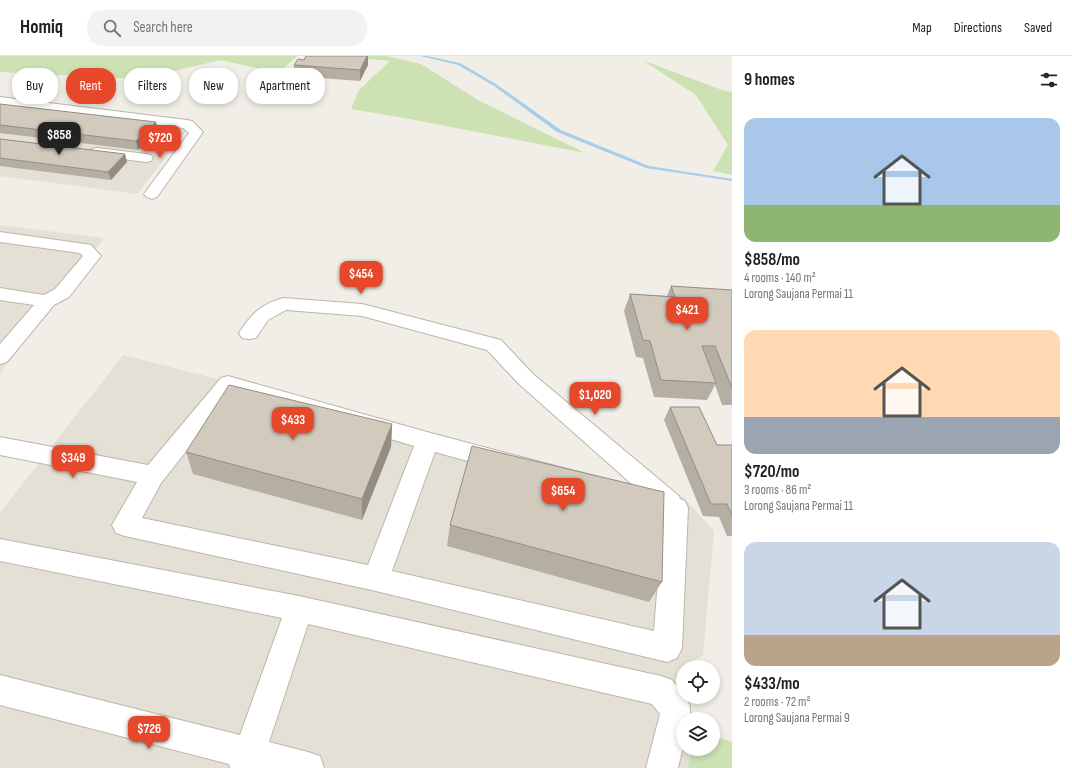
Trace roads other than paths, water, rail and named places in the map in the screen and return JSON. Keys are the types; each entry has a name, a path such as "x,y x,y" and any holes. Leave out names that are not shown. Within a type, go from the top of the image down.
{"street":[{"path":"0,102 188,124 196,132 152,194"},
{"path":"85,151 146,158"},
{"path":"0,237 85,250 92,256 62,293 47,301 0,357"},
{"path":"0,294 47,301"},
{"path":"249,333 261,316 283,304 362,310 494,345 526,379 676,508"},
{"path":"228,383 427,440 676,508 667,648 376,579 125,525 153,476 228,383"},
{"path":"376,579 427,440"},
{"path":"0,446 153,476"},
{"path":"0,550 299,609 662,691 676,710 662,768"},
{"path":"247,761 299,609"},
{"path":"0,690 247,761 308,768"}],"waterway":[{"path":"422,56 459,64 495,85 559,131 648,167 732,180"}]}
